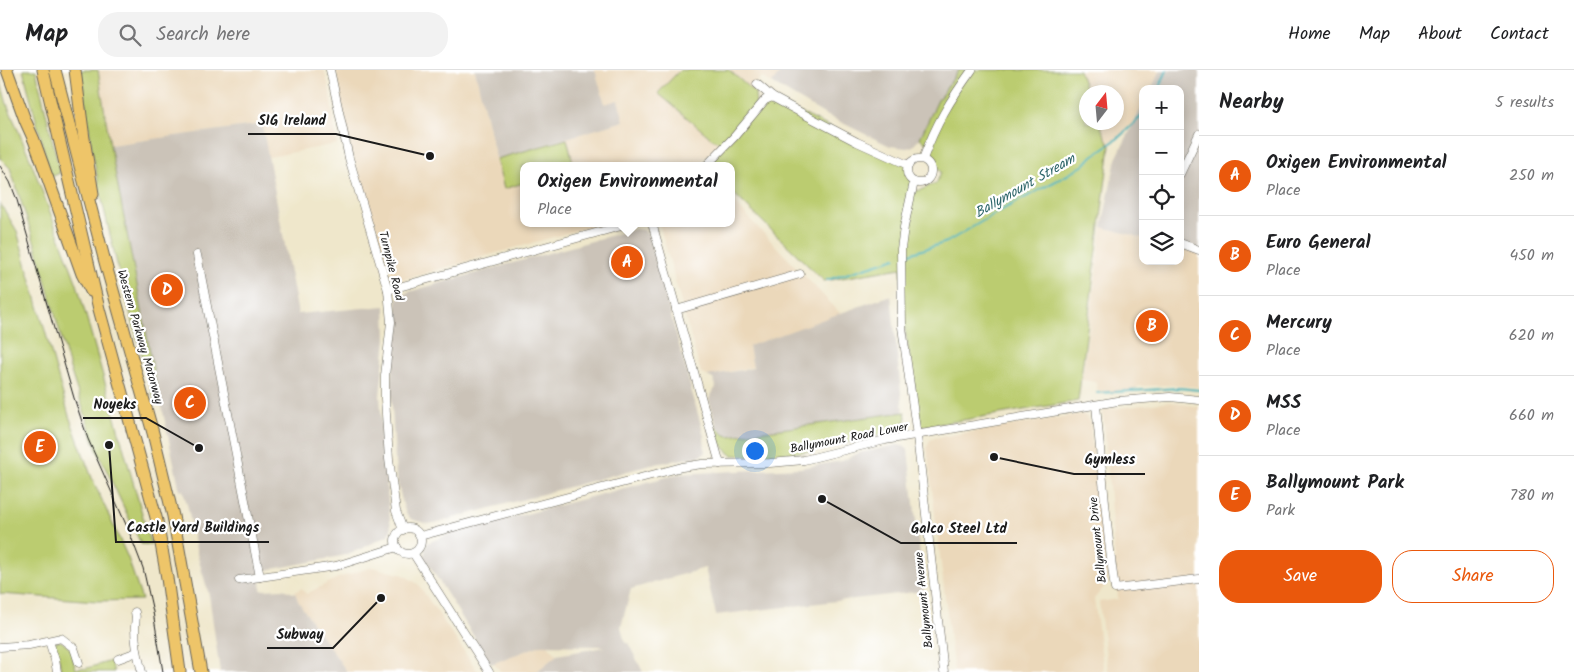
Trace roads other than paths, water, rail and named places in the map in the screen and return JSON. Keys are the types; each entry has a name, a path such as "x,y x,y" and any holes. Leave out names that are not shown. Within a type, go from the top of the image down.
{"highway":[{"path":"7,70 82,274 99,309"},
{"path":"16,70 34,140"},
{"path":"43,70 99,309 157,521 180,672"},
{"name":"Western Parkway Motorway","path":"55,70 105,262 153,433 173,516 201,672"},
{"path":"75,70 84,140 105,262"}],"street":[{"name":"Turnpike Road","path":"330,70 349,158 388,290 391,322 385,376 385,399 389,459 396,511 403,530"},
{"path":"923,159 933,131 950,101 972,70"},
{"path":"757,84 772,97 858,142 908,165"},
{"path":"710,162 765,100 772,97"},
{"path":"1184,166 1199,134"},
{"path":"914,159 923,159 930,167 930,176 924,182 914,182 908,176 908,165 914,159"},
{"name":"Ballymount Avenue","path":"914,182 901,249 902,327 917,436 944,672"},
{"path":"388,290 617,227"},
{"path":"653,227 720,464"},
{"path":"1184,244 1199,250"},
{"path":"197,255 260,577"},
{"path":"676,310 800,274"},
{"name":"Ballymount Road Lower","path":"420,536 657,472 682,467 804,460 885,440 1118,401 1170,398 1199,400"},
{"name":"Ballymount Drive","path":"1096,405 1106,526 1115,589 1199,579"},
{"path":"403,530 415,530 420,536 420,547 413,553 404,554 397,547 397,535 403,530"},
{"path":"239,580 336,566 397,547"},
{"path":"413,553 489,672"},
{"path":"135,612 137,620 135,626 137,652 142,672"},
{"path":"0,647 28,645 60,638 74,648 79,663"},
{"path":"49,640 57,672"},
{"path":"118,659 137,652"}],"waterway":[{"name":"Ballymount Stream","path":"1161,85 1167,70"},
{"name":"Ballymount Stream","path":"906,255 947,242 1069,174 1084,165 1092,156 1117,139 1139,119"},
{"name":"Ballymount Stream","path":"827,280 896,258"},
{"path":"1097,393 1179,388 1199,390"}],"tram line":[{"path":"0,166 10,182 17,200 74,398 88,439 143,568 153,612 163,672"}],"place":[{"name":"SIG Ireland","path":"430,156"},
{"name":"Oxigen Environmental","path":"627,262"},
{"name":"MSS","path":"167,290"},
{"name":"Euro General","path":"1152,326"},
{"name":"Mercury","path":"190,403"},
{"name":"Castle Yard Buildings","path":"109,445"},
{"name":"Ballymount Park","path":"40,447"},
{"name":"Noyeks","path":"199,448"},
{"name":"Gymless","path":"994,457"},
{"name":"Galco Steel Ltd","path":"822,499"},
{"name":"Subway","path":"381,598"}]}
